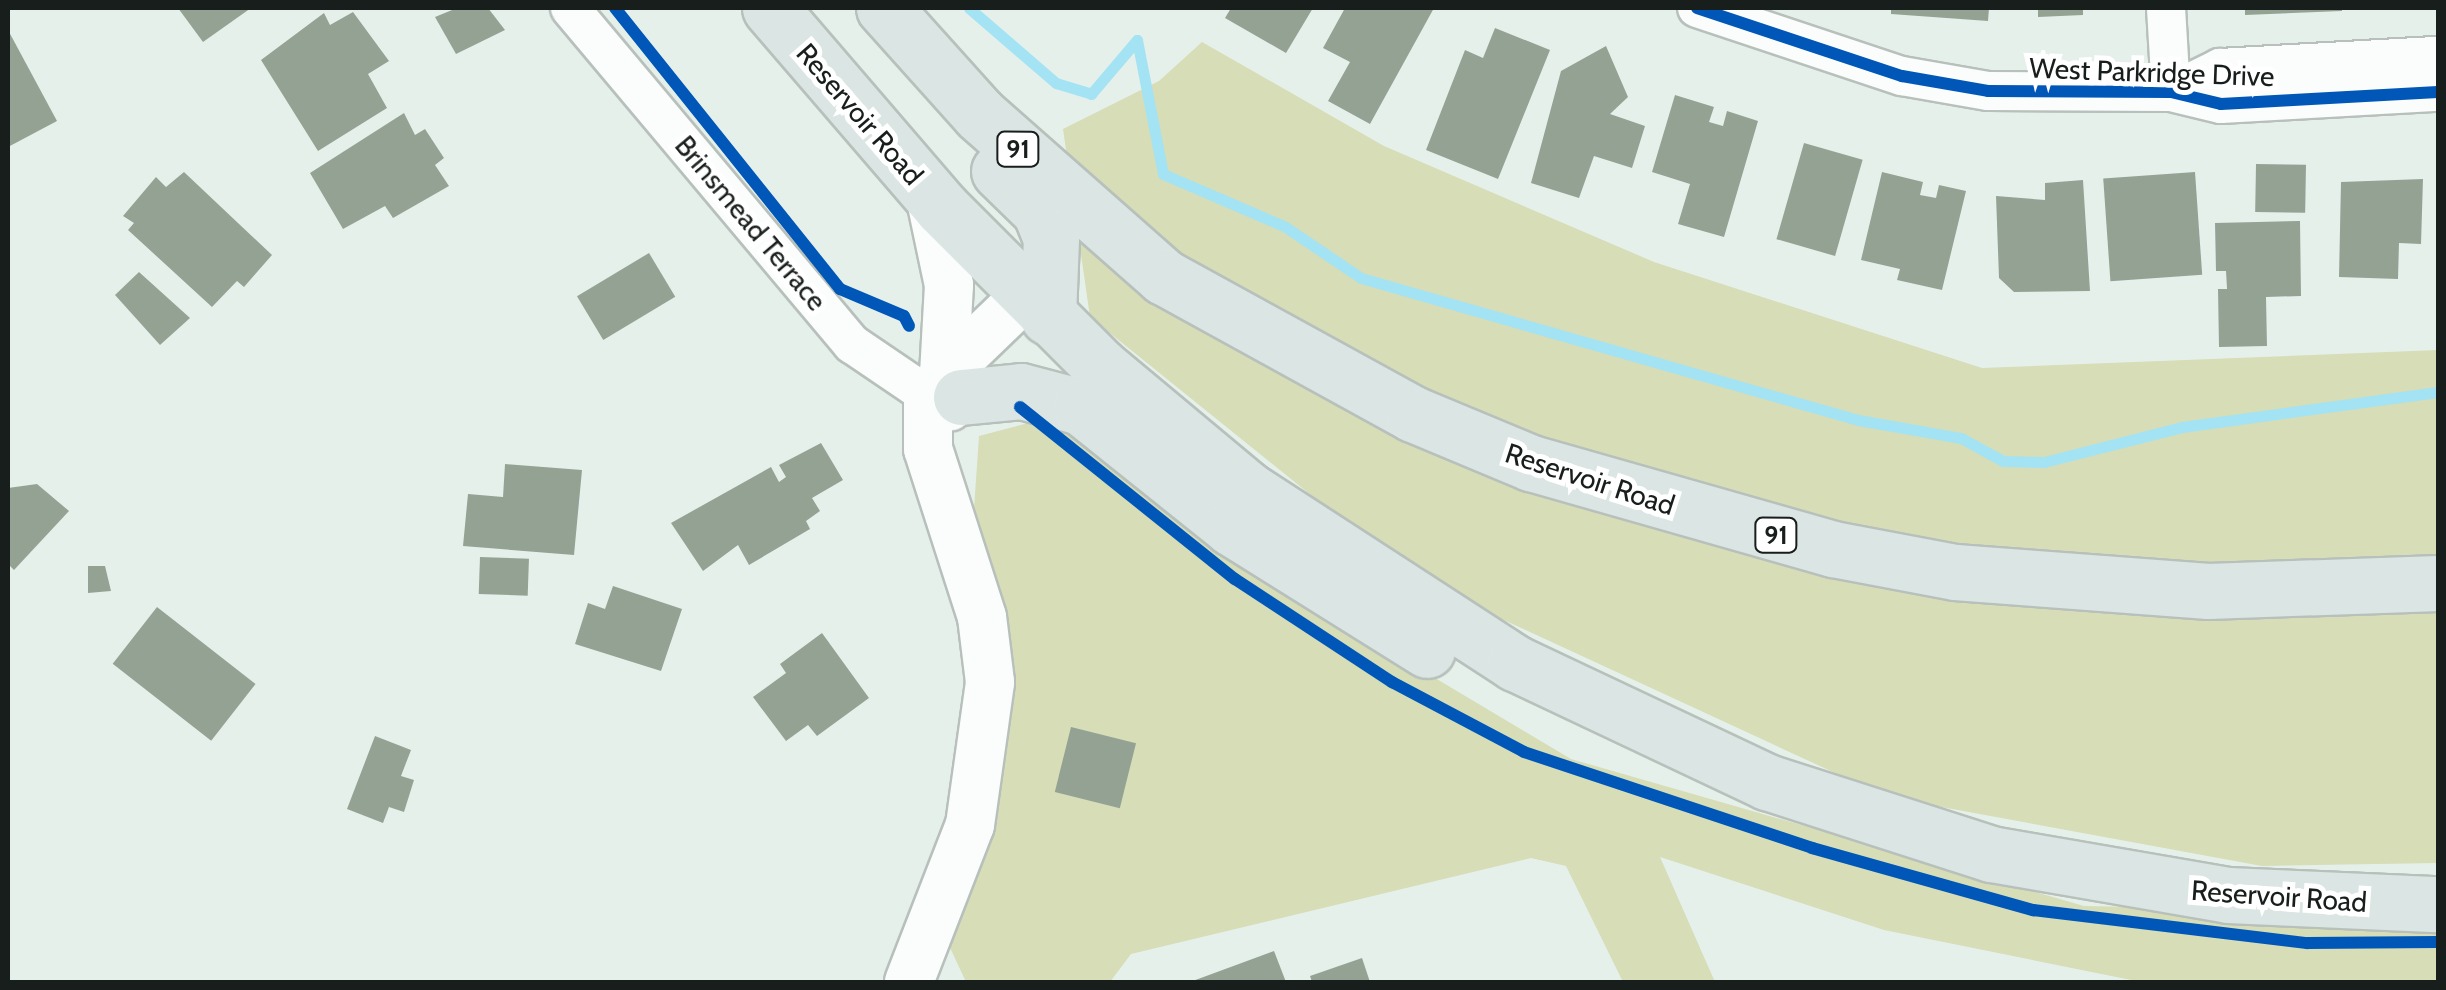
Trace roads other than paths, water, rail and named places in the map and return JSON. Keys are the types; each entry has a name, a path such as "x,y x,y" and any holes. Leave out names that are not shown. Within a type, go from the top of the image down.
{"main road":[{"name":"Reservoir Road","path":"770,8 930,195 1043,294 1246,489 1515,663 1663,738 1804,796 1992,854 2129,881 2332,904 2438,904"},
{"path":"850,8 1040,211 1043,294 1108,266 1164,278"},
{"name":"Reservoir Road","path":"884,8 980,114 1164,278 1412,414 1531,463 1832,550 2086,587 2438,583"},
{"path":"947,396 1021,391 1081,407 1232,528 1503,697 1620,749 1804,796"}],"street":[{"name":"Brinsmead Terrace","path":"570,8 852,344 947,396"},
{"name":"West Parkridge Drive","path":"1697,8 1902,76 2055,96 2171,92 2222,104 2438,92"},
{"path":"2166,8 2171,92"},
{"name":"West Parkridge Drive","path":"2171,92 2220,68 2438,56"},
{"path":"909,982 970,825 984,761 990,682 982,616 928,449 947,396 949,286 930,195"},
{"path":"947,396 1043,294"}],"waterway":[{"path":"969,8 1056,83 1091,94 1137,40"},
{"path":"1137,40 1163,174 1284,226 1361,278 1858,420 1961,438 2003,461 2044,462 2182,427 2438,392"}]}
